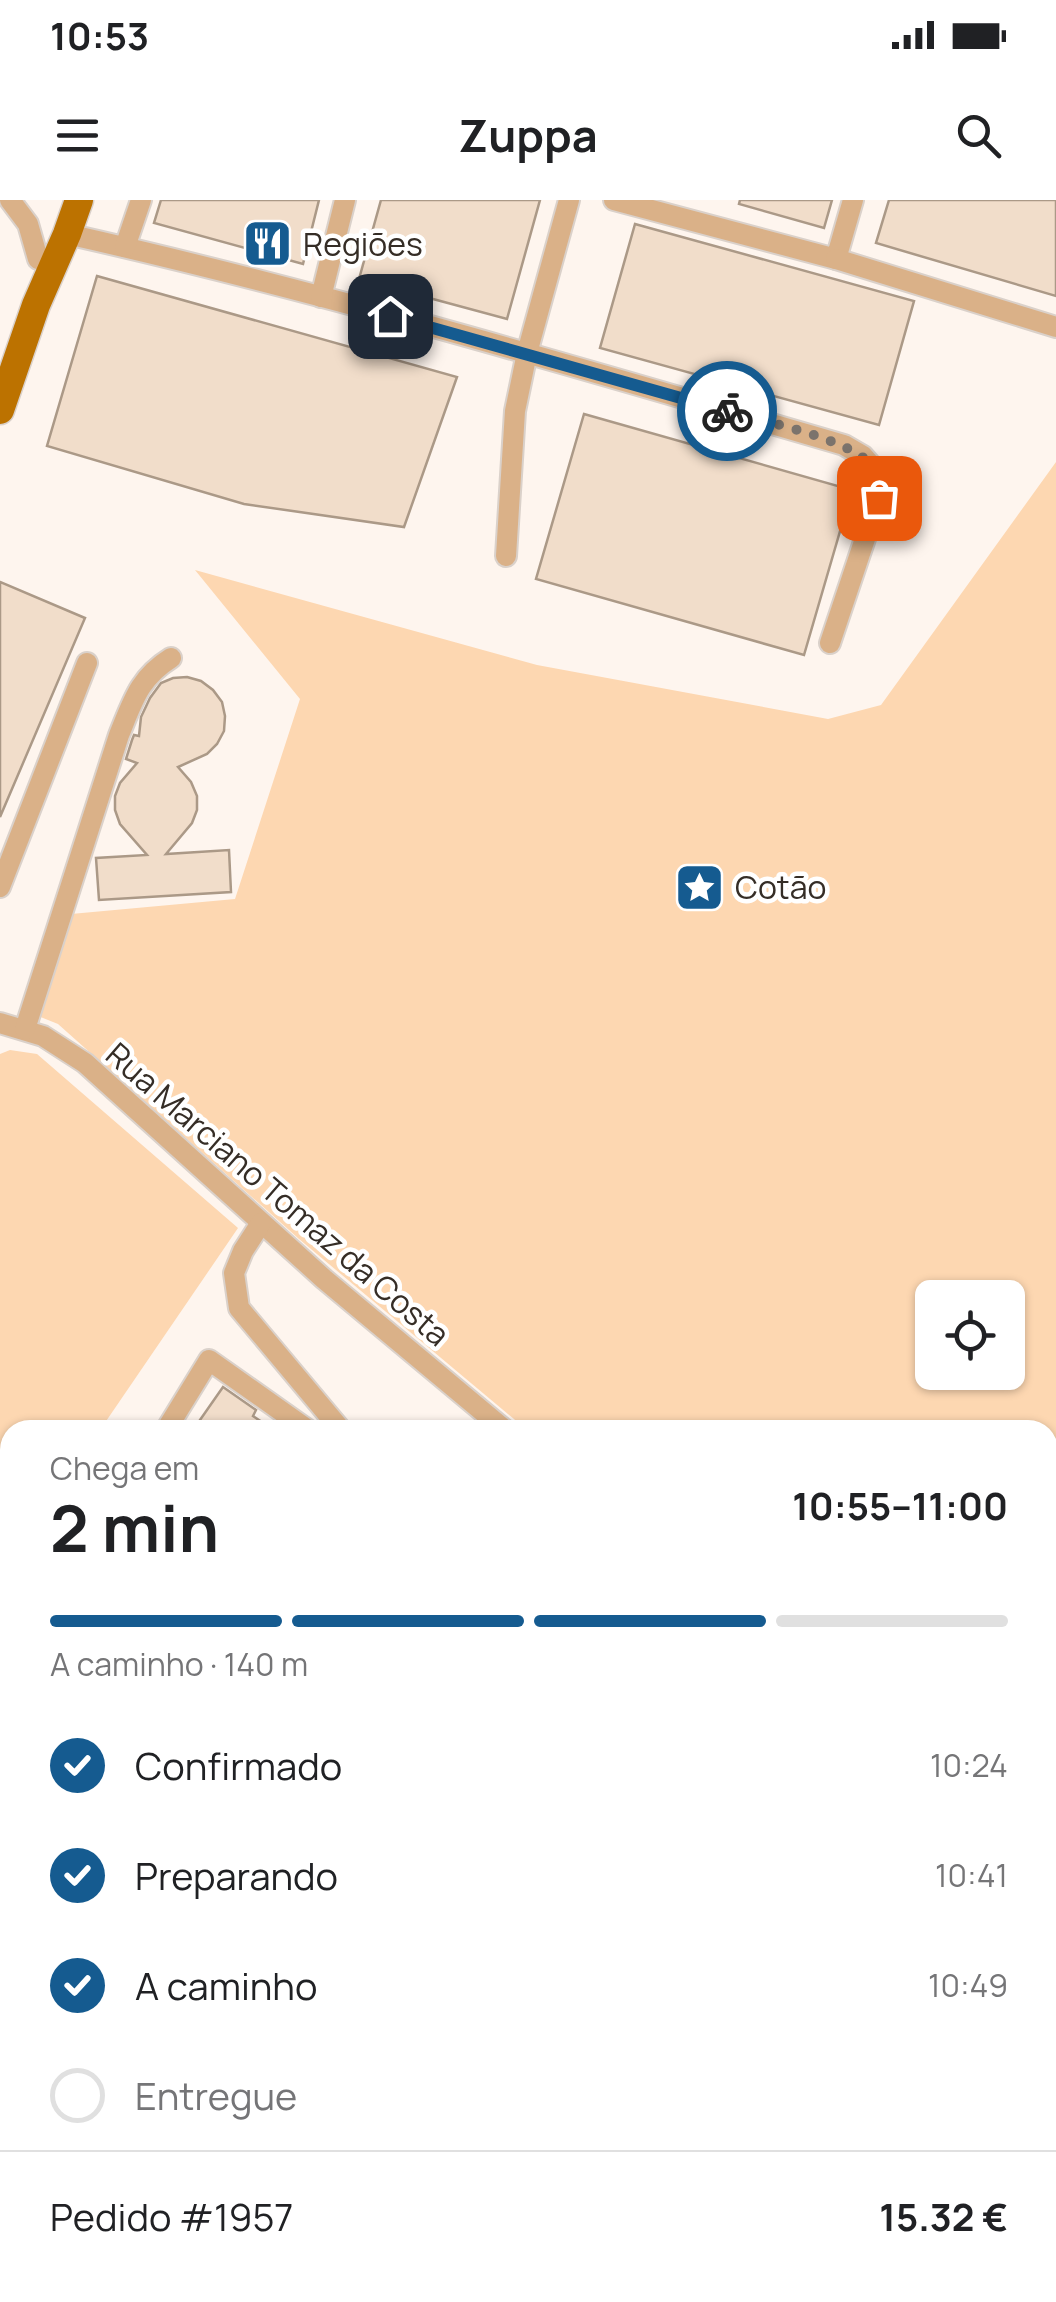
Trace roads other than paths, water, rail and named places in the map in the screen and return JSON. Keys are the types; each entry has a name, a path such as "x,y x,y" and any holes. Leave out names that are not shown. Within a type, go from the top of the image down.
{"main road":[{"path":"0,362 61,200"},
{"path":"0,410 36,305 79,200"}],"street":[{"path":"10,200 28,224 38,259"},
{"path":"125,247 141,200"},
{"path":"321,296 345,200"},
{"path":"506,556 516,410 527,353 569,200"},
{"path":"614,200 836,259 1056,327"},
{"path":"836,259 853,200"},
{"path":"67,234 321,296 844,445 863,456 877,472 879,498 830,643"},
{"path":"25,1029 119,735 135,695 152,670 171,658"},
{"path":"0,887 87,662"},
{"name":"Rua Marciano Tomaz da Costa","path":"0,1023 43,1036 85,1063 382,1329 493,1420"},
{"path":"261,1222 242,1251 234,1273 238,1308 333,1420"},
{"path":"172,1420 209,1360 294,1420"}],"place":[{"name":"Regiões","path":"268,244"},
{"name":"Cotão","path":"700,887"}]}
